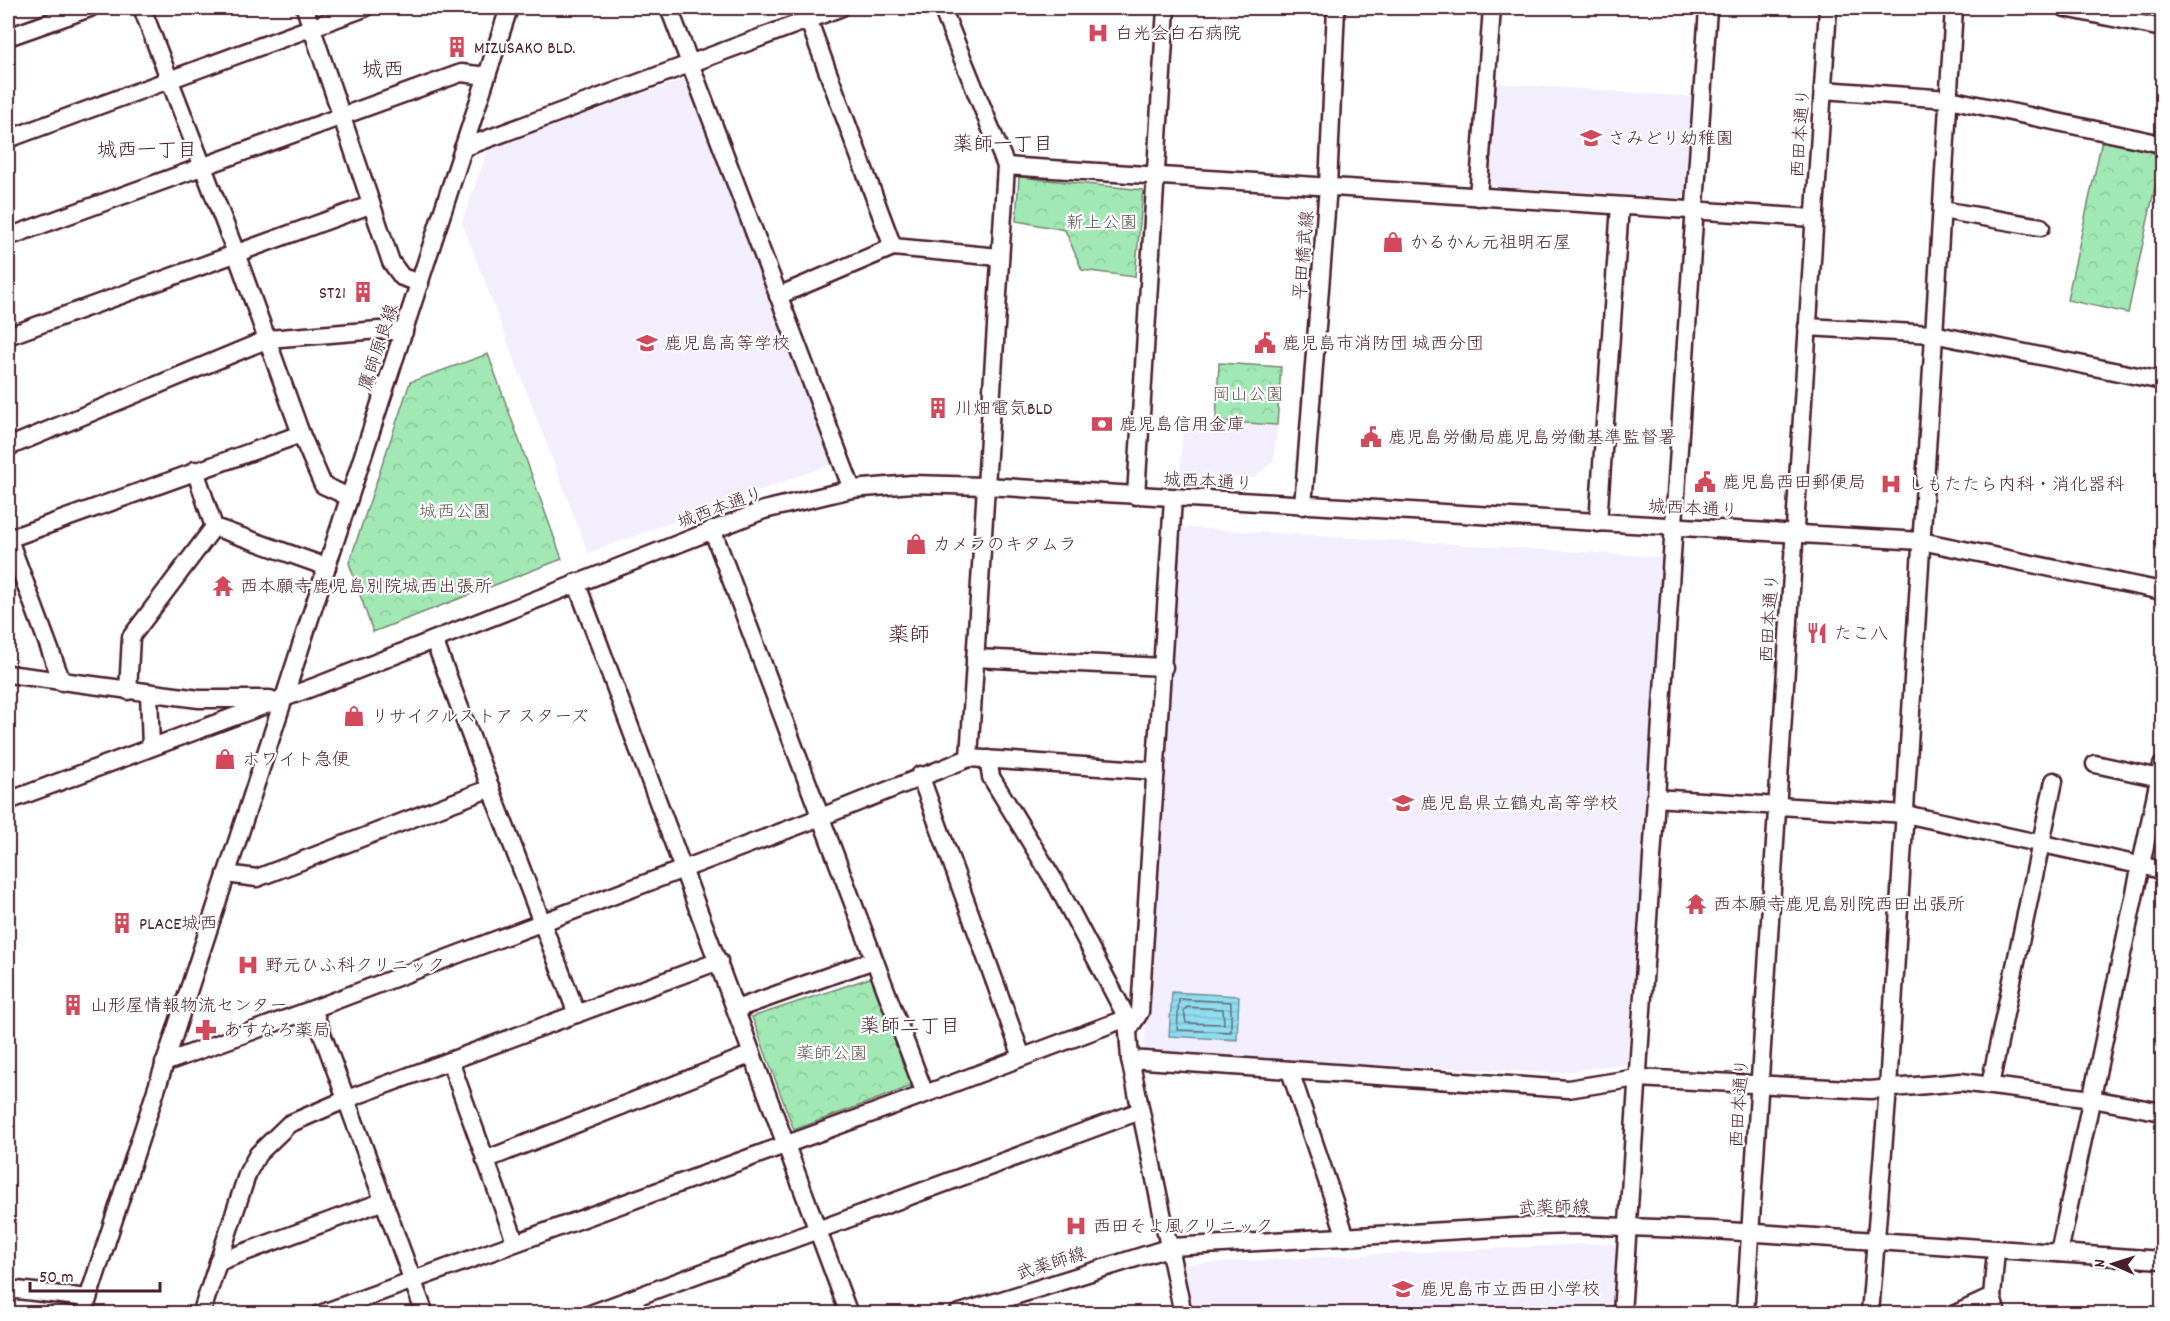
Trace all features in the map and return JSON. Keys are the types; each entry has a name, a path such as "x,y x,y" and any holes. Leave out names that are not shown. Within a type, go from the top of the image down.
{"street":[{"path":"8,37 90,8"},
{"path":"142,8 268,339 301,434 323,485 349,497"},
{"path":"305,8 391,262 402,277 420,283"},
{"path":"8,139 365,8"},
{"name":"鷹師原良線","path":"86,1306 509,8"},
{"path":"669,8 852,489"},
{"path":"463,148 690,63 806,13 840,8"},
{"path":"942,8 1006,166 969,758"},
{"path":"1136,496 1166,8"},
{"name":"平田橋武線","path":"1303,506 1328,186 1336,8"},
{"path":"1478,197 1492,8"},
{"path":"1622,1314 1708,8"},
{"name":"西田本通り","path":"1745,1314 1828,8"},
{"path":"1870,1314 1888,1088 1954,8"},
{"path":"2065,8 2163,28"},
{"path":"806,13 893,247"},
{"path":"8,237 461,73 487,76"},
{"path":"1823,90 1949,99 2163,144"},
{"path":"1006,166 1814,218"},
{"path":"8,336 370,205"},
{"path":"1598,523 1620,206"},
{"path":"1942,210 2041,227"},
{"path":"778,296 893,247 999,257"},
{"path":"1807,327 1933,334 2163,381"},
{"path":"8,447 268,339 379,330 404,332"},
{"path":"62,682 8,538 301,434"},
{"path":"195,470 214,527"},
{"name":"城西本通り","path":"8,801 283,699 712,529 764,510 852,489 912,484 985,486 1173,499 1794,532 1921,541 2163,591"},
{"path":"320,1314 1022,1058 1128,1024 1140,1012 1164,667 1173,499"},
{"path":"214,527 327,567"},
{"path":"128,691 131,637 214,527"},
{"path":"712,529 925,1094"},
{"path":"576,582 849,1314"},
{"path":"434,640 540,922 578,1014"},
{"path":"975,658 1164,667"},
{"path":"8,674 199,699 283,699"},
{"path":"149,693 150,747"},
{"path":"164,1063 821,817 920,775 969,758 1156,771"},
{"path":"988,759 991,777 1058,887 1128,1024 1130,1059 1140,1111 1184,1314"},
{"path":"2059,1253 2161,772 2095,764"},
{"path":"920,775 1022,1058"},
{"path":"1990,1085 2039,843 2054,781"},
{"path":"226,874 257,878 491,788"},
{"path":"1655,798 1905,814 2163,870"},
{"path":"736,1009 874,960"},
{"path":"201,1314 248,1172 258,1154 289,1124 347,1099 719,961"},
{"path":"313,1009 425,1314"},
{"path":"485,1160 752,1054"},
{"path":"1130,1059 1568,1089 1637,1078 1870,1090 1961,1082 2092,1099 2163,1112"},
{"path":"450,1061 515,1241"},
{"path":"1290,1071 1346,1237"},
{"path":"590,1314 1140,1111"},
{"path":"218,1262 384,1201"},
{"name":"武薬師線","path":"957,1314 1171,1247 1514,1227 1628,1226 1750,1232 2163,1260"},
{"path":"1955,1314 1995,1305 1996,1250"},
{"path":"8,1289 86,1306"}],"shaded area":[{"name":"鹿児島高等学校","path":"686,79 832,464 588,553 462,222 489,147"},
{"name":"さみどり幼稚園","path":"1495,83 1693,97 1686,192 1682,198 1493,186 1490,180"},
{"path":"1214,421 1277,425 1274,460 1254,478 1180,474 1183,429 1213,431"},
{"name":"鹿児島県立鶴丸高等学校","path":"1177,527 1663,557 1627,1064 1554,1073 1150,1054 1144,1049"},
{"name":"鹿児島市立西田小学校","path":"1619,1244 1615,1314 1194,1313 1184,1264"}],"green space":[{"path":"2102,140 2162,154 2128,313 2067,300"},
{"name":"新上公園","path":"1019,177 1143,190 1135,277 1082,270 1065,230 1016,221"},
{"name":"城西公園","path":"488,354 562,559 373,632 349,563 410,382"},
{"name":"岡山公園","path":"1219,363 1281,367 1277,425 1216,421"},
{"name":"薬師公園","path":"873,977 912,1086 794,1130 752,1017"}],"water":[{"path":"1172,992 1239,996 1237,1040 1169,1036"}],"place":[{"name":"白光会白石病院","path":"1098,33"},
{"name":"MIZUSAKO BLD.","path":"457,47"},
{"name":"さみどり幼稚園","path":"1591,138"},
{"name":"かるかん元祖明石屋","path":"1393,242"},
{"name":"ST21","path":"363,292"},
{"name":"鹿児島高等学校","path":"647,343"},
{"name":"鹿児島市消防団 城西分団","path":"1265,343"},
{"name":"川畑電気BLD","path":"938,408"},
{"name":"鹿児島信用金庫","path":"1102,424"},
{"name":"鹿児島労働局鹿児島労働基準監督署","path":"1371,437"},
{"name":"鹿児島西田郵便局","path":"1705,482"},
{"name":"しもたたら内科・消化器科","path":"1891,484"},
{"name":"カメラのキタムラ","path":"916,544"},
{"name":"西本願寺鹿児島別院城西出張所","path":"223,586"},
{"name":"たこ八","path":"1817,633"},
{"name":"リサイクルストア スターズ","path":"354,716"},
{"name":"ホワイト急便","path":"225,759"},
{"name":"鹿児島県立鶴丸高等学校","path":"1403,803"},
{"name":"西本願寺鹿児島別院西田出張所","path":"1696,904"},
{"name":"PLACE城西","path":"122,923"},
{"name":"野元ひふ科クリニック","path":"248,965"},
{"name":"山形屋情報物流センター","path":"73,1005"},
{"name":"あすなろ薬局","path":"206,1030"},
{"name":"西田そよ風クリニック","path":"1076,1226"},
{"name":"鹿児島市立西田小学校","path":"1403,1289"}],"district":[{"name":"城西","path":"383,69"},
{"name":"薬師一丁目","path":"1003,143"},
{"name":"城西一丁目","path":"147,149"},
{"name":"薬師","path":"909,634"},
{"name":"薬師二丁目","path":"910,1025"}]}
